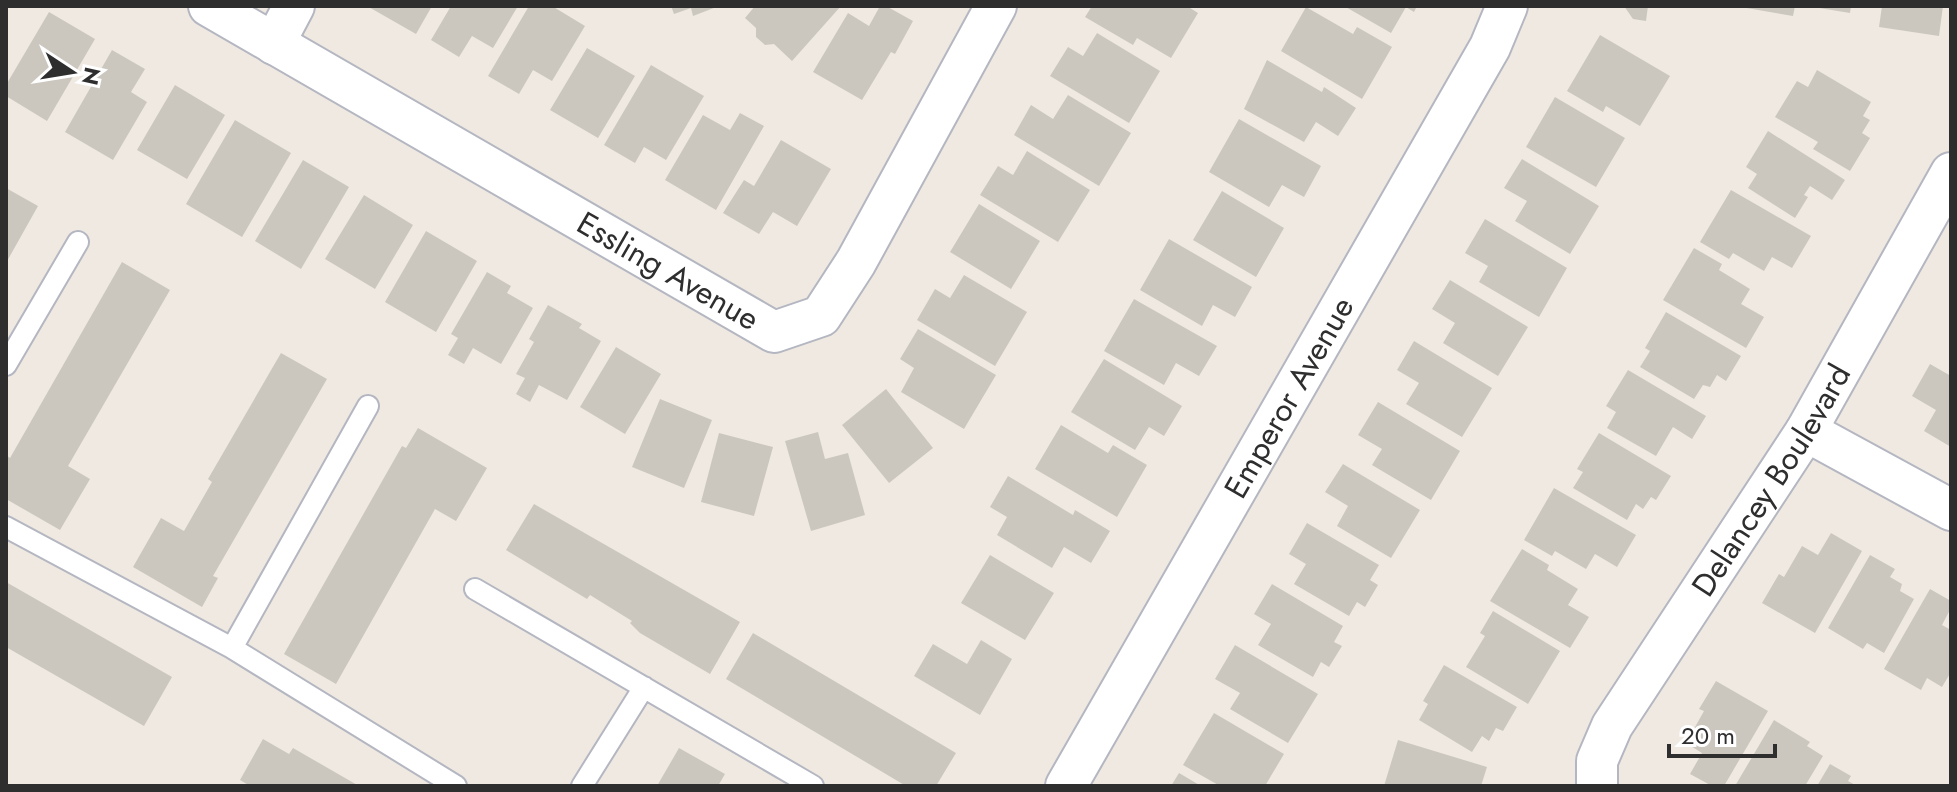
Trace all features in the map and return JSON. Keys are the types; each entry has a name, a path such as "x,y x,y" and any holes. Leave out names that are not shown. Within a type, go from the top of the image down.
{"street":[{"name":"Essling Avenue","path":"209,6 774,332 821,316 856,262 996,6"},
{"path":"274,44 294,6"},
{"name":"Emperor Avenue","path":"1066,786 1482,60 1507,6"},
{"name":"Delancey Boulevard","path":"1597,786 1597,761 1612,726 1806,431 1951,173"},
{"path":"1806,431 1951,510"}],"lane":[{"path":"6,365 78,242"},
{"path":"232,648 368,406"},
{"path":"6,527 232,648 456,786"},
{"path":"475,589 644,687 780,778 813,786"},
{"path":"582,786 644,687"}],"building":[{"path":"367,6 432,6 416,34"},
{"path":"451,6 518,6 493,48 472,36 459,57 431,40"},
{"path":"529,6 552,6 585,26 552,81 533,70 519,94 488,76"},
{"path":"671,6 719,6 693,16 691,8 674,14"},
{"path":"755,6 841,6 792,61 774,44 765,45 756,37 756,28 745,18"},
{"path":"880,6 886,6 913,21 895,54 891,52 862,100 813,72 848,13 869,26"},
{"path":"1092,6 1187,6 1198,13 1171,58 1137,38 1133,45 1085,17"},
{"path":"1344,6 1417,6 1414,12 1406,7 1391,33"},
{"path":"1624,6 1648,6 1646,21 1633,19"},
{"path":"1735,6 1795,6 1793,16"},
{"path":"1807,6 1851,6 1850,13"},
{"path":"1882,6 1943,6 1939,36 1879,27"},
{"path":"1306,7 1353,34 1357,27 1392,47 1362,99 1281,51"},
{"path":"49,12 95,39 47,121 6,96 6,85"},
{"path":"1097,33 1160,71 1129,123 1050,76 1068,47 1083,56"},
{"path":"1600,35 1670,76 1640,126 1606,106 1603,112 1567,91"},
{"path":"587,48 635,76 598,138 550,110"},
{"path":"112,50 145,69 131,92 147,102 113,160 65,132"},
{"path":"1267,60 1322,92 1324,87 1356,108 1338,136 1316,122 1304,142 1244,109"},
{"path":"651,65 704,96 666,160 644,147 635,163 604,145"},
{"path":"1817,70 1871,102 1863,116 1870,120 1862,133 1870,138 1850,171 1813,149 1818,142 1775,117 1797,81 1808,87"},
{"path":"175,85 225,115 187,179 137,150"},
{"path":"1068,95 1131,133 1099,186 1014,135 1031,105 1053,119"},
{"path":"1555,97 1625,138 1596,187 1526,147"},
{"path":"740,113 764,126 716,210 665,180 703,115 730,130"},
{"path":"1239,119 1321,166 1304,197 1282,185 1269,207 1209,172"},
{"path":"235,120 291,153 242,237 186,204"},
{"path":"1768,131 1845,180 1832,200 1810,186 1804,195 1808,197 1795,218 1748,188 1757,174 1746,167"},
{"path":"781,140 831,169 797,226 773,212 759,234 723,213 744,180 754,186"},
{"path":"1027,151 1090,190 1058,242 980,195 998,166 1013,175"},
{"path":"1522,159 1599,206 1570,254 1515,221 1527,201 1504,188"},
{"path":"303,160 349,187 301,269 255,241"},
{"path":"6,188 38,206 6,263"},
{"path":"1731,190 1811,236 1792,268 1772,257 1764,271 1733,253 1729,259 1700,242"},
{"path":"1222,191 1284,228 1256,277 1193,240"},
{"path":"364,195 413,225 375,289 325,259"},
{"path":"979,204 1040,241 1011,289 950,252"},
{"path":"1485,219 1567,268 1539,317 1479,282 1488,266 1465,253"},
{"path":"426,231 477,261 436,332 385,302"},
{"path":"1169,239 1252,287 1235,317 1213,305 1202,326 1140,290"},
{"path":"1694,248 1722,264 1719,270 1750,289 1741,304 1764,317 1746,348 1663,300"},
{"path":"122,262 170,290 68,466 90,479 60,530 6,499 6,455 10,458"},
{"path":"487,272 511,286 507,293 533,308 501,364 473,348 464,364 448,355 458,338 451,334"},
{"path":"964,275 1027,312 995,366 917,320 935,289 950,298"},
{"path":"1450,280 1528,327 1498,376 1443,343 1455,323 1432,309"},
{"path":"1134,299 1217,346 1199,376 1176,363 1164,385 1104,351"},
{"path":"548,305 582,324 579,328 601,341 567,400 539,385 530,402 516,394 525,378 516,374 534,342 529,339"},
{"path":"1666,312 1741,356 1726,381 1717,375 1710,387 1703,385 1694,399 1640,367 1650,351 1645,348"},
{"path":"918,329 996,375 964,429 901,392 914,368 900,359"},
{"path":"1414,341 1492,388 1462,437 1406,404 1419,383 1397,370"},
{"path":"616,347 661,374 625,434 580,407"},
{"path":"281,353 327,379 213,576 218,578 202,607 133,567 161,518 184,531 212,482 208,479"},
{"path":"1104,359 1182,406 1164,436 1149,427 1135,450 1071,412"},
{"path":"1930,364 1951,376 1951,447 1924,431 1936,410 1912,396"},
{"path":"1628,370 1706,416 1692,439 1673,427 1656,456 1607,428 1616,412 1606,406"},
{"path":"886,389 933,448 889,483 842,425"},
{"path":"660,399 712,420 684,488 632,467"},
{"path":"1378,402 1460,451 1431,500 1372,465 1382,449 1358,435"},
{"path":"1061,425 1108,453 1113,445 1147,465 1117,517 1035,469"},
{"path":"418,428 487,468 456,521 435,509 336,684 284,654 402,446 406,448"},
{"path":"818,432 825,459 848,453 865,515 811,531 785,441"},
{"path":"719,433 773,447 754,516 701,502"},
{"path":"1599,433 1671,476 1656,500 1651,497 1643,509 1636,504 1627,520 1573,488 1583,472 1577,469"},
{"path":"1343,464 1420,510 1391,558 1337,526 1348,506 1325,492"},
{"path":"1008,476 1073,515 1075,510 1110,531 1091,563 1064,547 1052,568 997,535 1007,517 990,507"},
{"path":"1554,488 1636,535 1617,567 1595,554 1586,569 1555,551 1552,556 1524,540"},
{"path":"534,504 740,622 710,674 640,633 630,623 632,621 590,595 587,599 506,550"},
{"path":"1307,523 1379,565 1370,580 1378,585 1365,607 1357,602 1349,616 1294,584 1306,564 1289,554"},
{"path":"1831,533 1862,551 1815,633 1762,603 1779,574 1784,577 1802,546 1818,555"},
{"path":"1522,549 1549,565 1547,570 1578,589 1568,605 1589,617 1570,648 1490,601"},
{"path":"990,555 1054,593 1025,640 961,603"},
{"path":"1870,555 1895,569 1890,577 1902,584 1900,591 1914,599 1884,653 1867,643 1863,649 1828,628"},
{"path":"6,582 172,677 144,726 6,647"},
{"path":"1272,584 1343,626 1334,642 1342,646 1329,667 1321,662 1313,677 1258,645 1271,624 1254,614"},
{"path":"1930,589 1951,601 1951,608 1942,625 1951,630 1951,672 1942,687 1927,678 1921,690 1884,669"},
{"path":"1493,611 1560,651 1528,704 1466,667 1485,636 1480,633"},
{"path":"753,633 956,753 936,786 906,786 726,679"},
{"path":"981,640 1012,659 980,715 914,676 933,644 967,664"},
{"path":"1235,645 1318,694 1288,743 1230,709 1240,693 1215,679"},
{"path":"1444,665 1517,707 1503,731 1496,728 1489,741 1482,736 1472,752 1419,720 1428,704 1423,701"},
{"path":"1716,681 1768,711 1724,786 1712,786 1690,774 1702,753 1686,743 1704,711 1699,709"},
{"path":"1214,713 1284,754 1265,786 1220,786 1183,765"},
{"path":"1774,720 1810,742 1807,746 1823,756 1805,786 1735,786"},
{"path":"263,739 289,754 293,748 359,786 250,786 240,780"},
{"path":"1398,740 1487,767 1481,786 1384,786"},
{"path":"679,748 725,774 718,786 657,786"},
{"path":"1830,764 1851,776 1848,781 1857,786 1817,786"},
{"path":"1179,773 1201,786 1171,786"}]}
